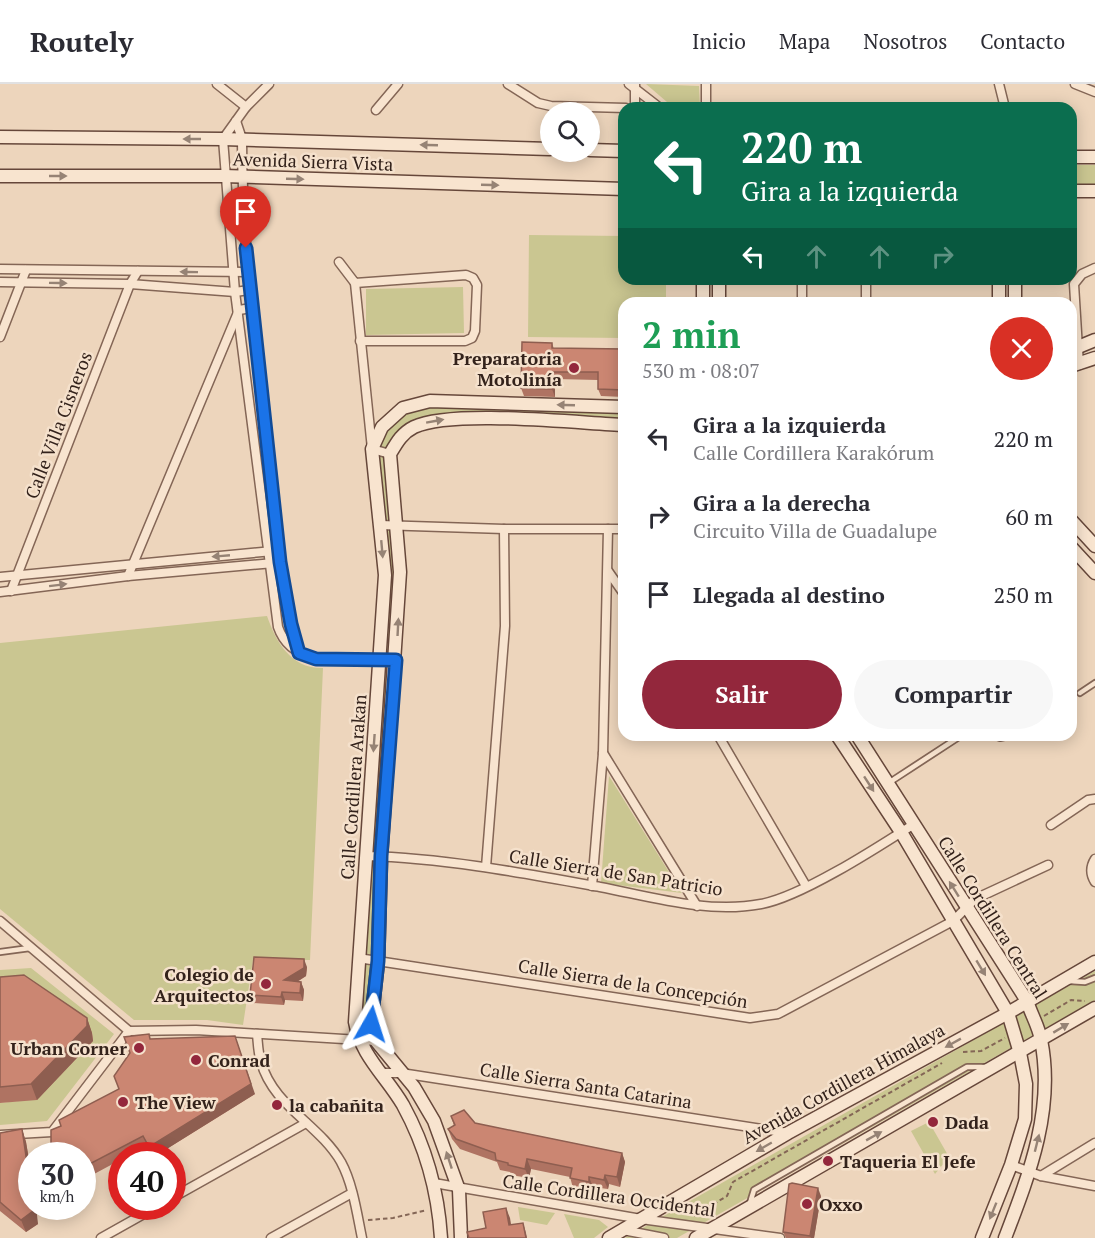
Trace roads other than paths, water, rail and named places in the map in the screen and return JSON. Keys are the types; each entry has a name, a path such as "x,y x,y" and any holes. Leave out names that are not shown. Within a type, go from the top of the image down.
{"street":[{"path":"217,84 246,107"},
{"path":"269,84 246,107 223,139 224,176 235,292 278,627 284,640 299,653 316,659 396,660"},
{"path":"376,110 398,84"},
{"path":"706,84 706,102"},
{"path":"999,84 1004,102"},
{"path":"1075,84 1095,92"},
{"path":"512,85 538,103 552,106 618,108"},
{"path":"632,86 634,102"},
{"path":"632,86 652,102"},
{"path":"236,121 242,139 247,272 280,562 291,624 299,653"},
{"name":"Avenida Sierra Vista","path":"0,137 242,139 540,149"},
{"path":"600,150 618,151"},
{"path":"1077,157 1095,157"},
{"name":"Avenida Sierra Vista","path":"0,176 224,176 618,189"},
{"path":"1077,191 1095,191"},
{"path":"339,262 355,283 372,449"},
{"path":"1077,280 1082,274 1095,268"},
{"path":"0,269 247,272"},
{"path":"0,337 26,270"},
{"name":"Calle Villa Cisneros","path":"10,591 130,284 138,271"},
{"path":"355,283 466,275 473,278 477,285 475,331 472,338 465,341 360,341"},
{"path":"0,282 130,284 235,292 249,290"},
{"path":"239,310 251,308"},
{"path":"128,576 239,310"},
{"path":"1077,348 1095,340"},
{"path":"1077,364 1095,358"},
{"path":"372,449 382,427 403,408 430,401 618,407"},
{"path":"372,449 390,454 399,437 413,427 446,419 618,425"},
{"name":"Calle Cordillera Arakan","path":"372,449 385,574 355,1022 358,1040 402,1104 426,1154 439,1207 441,1238"},
{"name":"Calle Cordillera Arakan","path":"376,1041 371,1024 378,961 381,856 396,660 400,572 390,454"},
{"path":"380,525 504,529 618,529"},
{"path":"1077,526 1095,546"},
{"path":"486,867 505,626 504,529"},
{"path":"592,886 603,753 608,529"},
{"path":"0,577 280,550"},
{"path":"1077,554 1095,573"},
{"path":"0,592 128,576 280,562"},
{"path":"608,571 618,585"},
{"path":"721,741 806,886"},
{"name":"Calle Cordillera Central","path":"841,741 901,832 1008,1013 1020,1053 1026,1084 1025,1119 1011,1165 982,1238"},
{"name":"Calle Cordillera Central","path":"861,741 1026,1001 1041,1040 1042,1123 1036,1174 1005,1238"},
{"path":"603,753 697,906"},
{"path":"1051,825 1088,800 1095,799"},
{"name":"Calle Sierra de San Patricio","path":"366,856 486,867 697,906 737,907 764,904 806,886 914,824"},
{"path":"1095,860 1091,865 1091,876 1095,882"},
{"name":"Calle Sierra de la Concepción","path":"358,958 750,1018 765,1018 778,1014 952,921 975,899 1048,865"},
{"path":"0,921 129,1031 196,1030 376,1041 414,1087 434,1121 459,1190 461,1238"},
{"name":"Avenida Cordillera Himalaya","path":"609,1238 788,1133 1008,1013 1095,962"},
{"path":"696,1238 1020,1053 1090,1004"},
{"path":"0,1135 52,1132 129,1031"},
{"path":"257,1034 260,1061 271,1086 341,1162 352,1193 362,1238"},
{"name":"Calle Sierra Santa Catarina","path":"379,1073 401,1073 788,1133"},
{"path":"186,1190 306,1124"},
{"path":"1036,1174 1095,1143"},
{"path":"1011,1165 1036,1174 1095,1186"},
{"name":"Calle Cordillera Occidental","path":"434,1183 459,1190 641,1219 713,1227 780,1238"},
{"path":"271,1238 352,1193"},
{"path":"101,1238 133,1220"},
{"name":"Calle Cordillera Occidental","path":"623,1230 664,1238"}],"lane":[{"path":"1080,693 1095,683"},
{"path":"888,784 953,741"},
{"path":"0,952 33,947"},
{"path":"1064,980 1085,982 1095,978"}],"place":[{"name":"Preparatoria Motolinía","path":"574,368"},
{"name":"Colegio de Arquitectos","path":"266,984"},
{"name":"Urban Corner","path":"139,1048"},
{"name":"Conrad","path":"196,1060"},
{"name":"The View","path":"123,1102"},
{"name":"la cabañita","path":"277,1105"},
{"name":"Dada","path":"933,1122"},
{"name":"Taqueria El Jefe","path":"828,1161"},
{"name":"Oxxo","path":"807,1204"}]}
